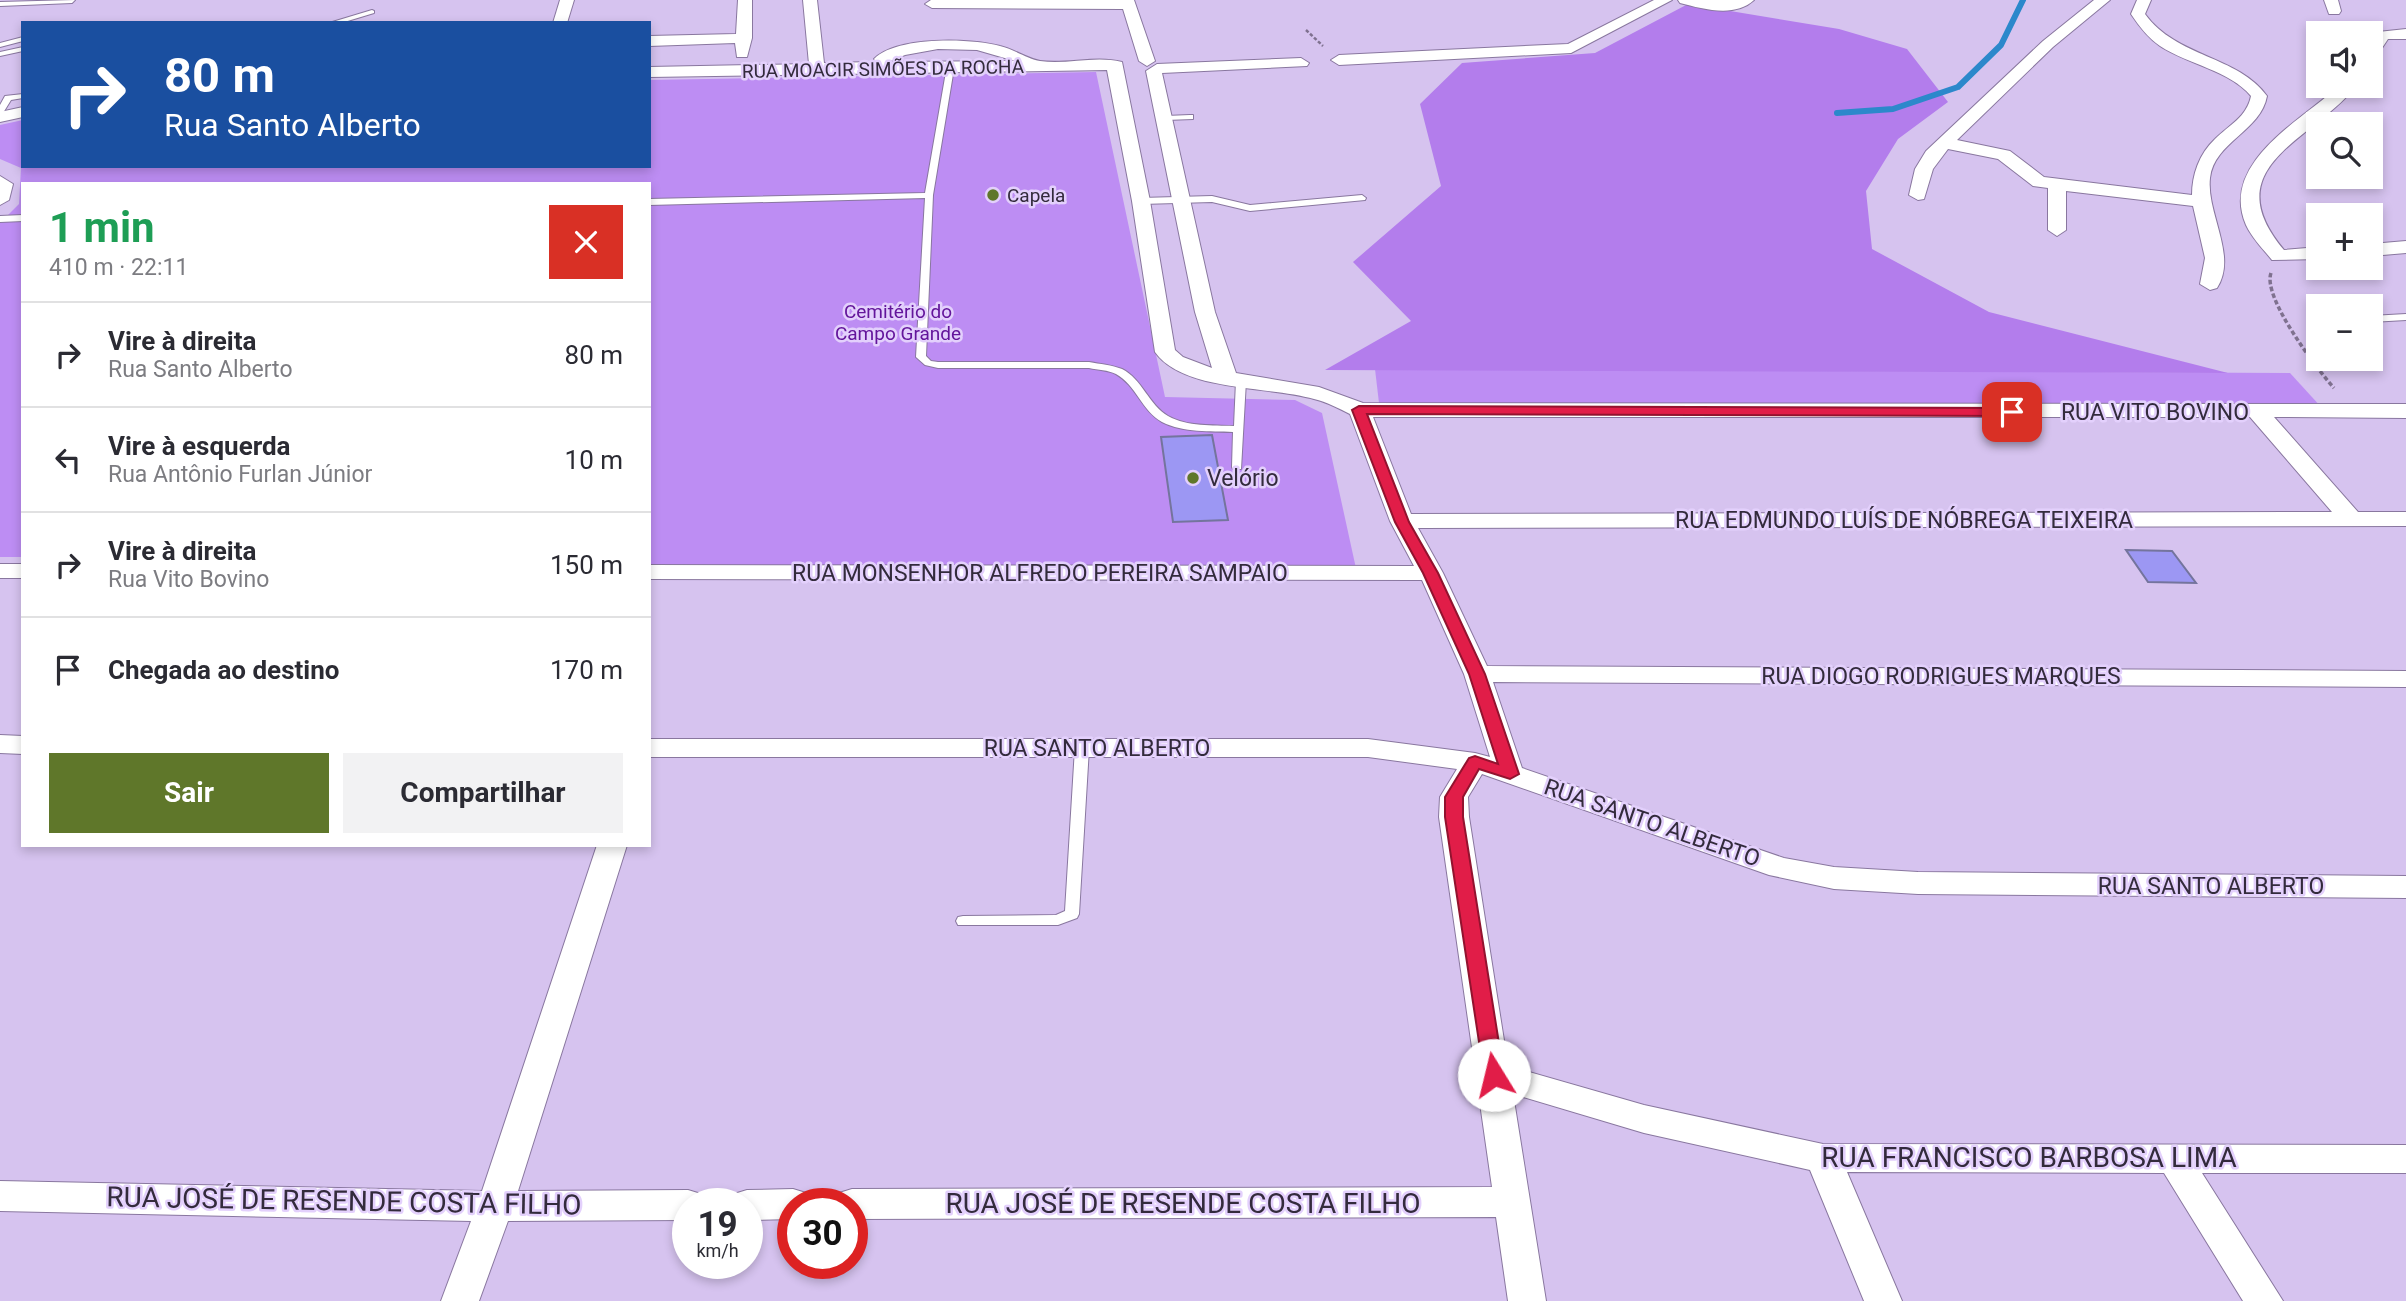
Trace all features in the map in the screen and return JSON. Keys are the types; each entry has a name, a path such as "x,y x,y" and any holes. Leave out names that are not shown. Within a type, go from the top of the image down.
{"street":[{"path":"561,21 567,0"},
{"path":"740,71 745,0"},
{"path":"810,0 817,68"},
{"path":"1339,60 1571,48 1665,0"},
{"path":"1685,0 1724,7 1738,5 1747,0"},
{"path":"1918,195 1924,169 1931,155 2098,0"},
{"path":"2144,0 2138,14 2150,31 2197,61 2247,83 2259,96 2258,107 2219,144 2201,175 2201,202 2215,258 2210,284"},
{"path":"943,45 932,2 1128,3 1153,67 1166,118 1181,200 1216,355 1234,379"},
{"path":"2383,35 2406,34"},
{"path":"651,41 744,38"},
{"path":"866,66 908,50 943,45 990,47 1039,67"},
{"name":"RUA MOACIR SIMÕES DA ROCHA","path":"651,72 866,66 1116,67 1131,75 1153,67 1301,62"},
{"path":"1116,67 1169,359 1181,365 1234,379 1317,392 1359,410 1402,522 1431,573 1477,674 1510,774"},
{"path":"2306,254 2279,256 2254,223 2250,198 2252,178 2262,160 2337,98"},
{"path":"0,117 21,112"},
{"path":"1945,143 2004,155 2016,162 2030,177 2057,185 2201,202"},
{"path":"0,181 4,184 0,200"},
{"path":"2057,185 2057,230"},
{"path":"1148,245 1191,242"},
{"path":"2383,249 2406,247"},
{"name":"RUA VITO BOVINO","path":"1359,410 2258,413 2406,411"},
{"path":"2258,413 2351,519"},
{"name":"RUA EDMUNDO LUÍS DE NÓBREGA TEIXEIRA","path":"1402,522 2406,519"},
{"path":"0,571 21,571"},
{"name":"RUA MONSENHOR ALFREDO PEREIRA SAMPAIO","path":"651,572 1431,573"},
{"name":"RUA DIOGO RODRIGUES MARQUES","path":"1477,674 2406,679"},
{"path":"0,744 21,745"},
{"name":"RUA SANTO ALBERTO","path":"651,748 1368,748 1475,762 1780,868 1834,878 1918,883 2406,887"},
{"path":"1475,762 1454,797 1454,817 1527,1301"},
{"path":"460,1301 495,1206 611,847"},
{"name":"RUA FRANCISCO BARBOSA LIMA","path":"1494,1075 1644,1119 1823,1158 2406,1159"},
{"path":"1823,1158 1883,1301"},
{"path":"2174,1158 2264,1301"},
{"name":"RUA JOSÉ DE RESENDE COSTA FILHO","path":"0,1196 495,1206 672,1205"},
{"name":"RUA JOSÉ DE RESENDE COSTA FILHO","path":"868,1204 1513,1202"}],"lane":[{"path":"0,4 72,1"},
{"path":"339,21 372,12"},
{"path":"0,44 21,39"},
{"path":"0,54 13,55 21,50"},
{"path":"950,68 929,195 921,357 928,363 1089,365 1107,368 1122,374 1159,415 1168,421 1184,425 1237,429"},
{"path":"0,90 8,98"},
{"path":"8,98 21,96"},
{"path":"0,111 8,98"},
{"path":"1166,118 1190,117"},
{"path":"651,202 929,195"},
{"path":"1141,201 1212,199 1251,208 1362,198"},
{"path":"0,219 21,218"},
{"path":"2383,318 2406,317"},
{"path":"1234,379 1237,467"},
{"path":"963,921 1058,920 1072,914 1082,748"}],"path":[{"path":"2279,256 2269,278 2277,306 2325,378 2358,411"}],"green space":[{"name":"Cemitério do Campo Grande","path":"1096,72 1165,397 1295,400 1322,413 1357,573 651,564 651,182 21,182 21,557 0,557 0,223 19,204 21,168 651,168 651,80"},
{"name":"Cemitério do Campo Grande","path":"21,120 21,168 0,159 0,125"},
{"path":"1375,369 2290,373 2322,408 1379,403"}],"shaded area":[{"path":"1688,4 1839,29 1907,49 1948,102 1898,139 1866,191 1872,249 1989,312 2228,373 1325,370 1411,321 1353,262 1441,186 1420,104 1462,63 1595,53"}],"building":[{"name":"Velório","path":"1212,435 1228,520 1173,522 1161,437"},
{"path":"2126,550 2172,551 2196,583 2148,582"}],"waterway":[{"path":"1837,113 1893,109 1958,87 2001,45 2023,0"}],"place":[{"name":"Capela","path":"993,195"},
{"name":"Velório","path":"1193,478"}],"route":[{"path":"1494,1075 1454,817 1454,797 1475,762 1510,774 1477,674 1431,573 1402,522 1359,410 2012,412"}]}
